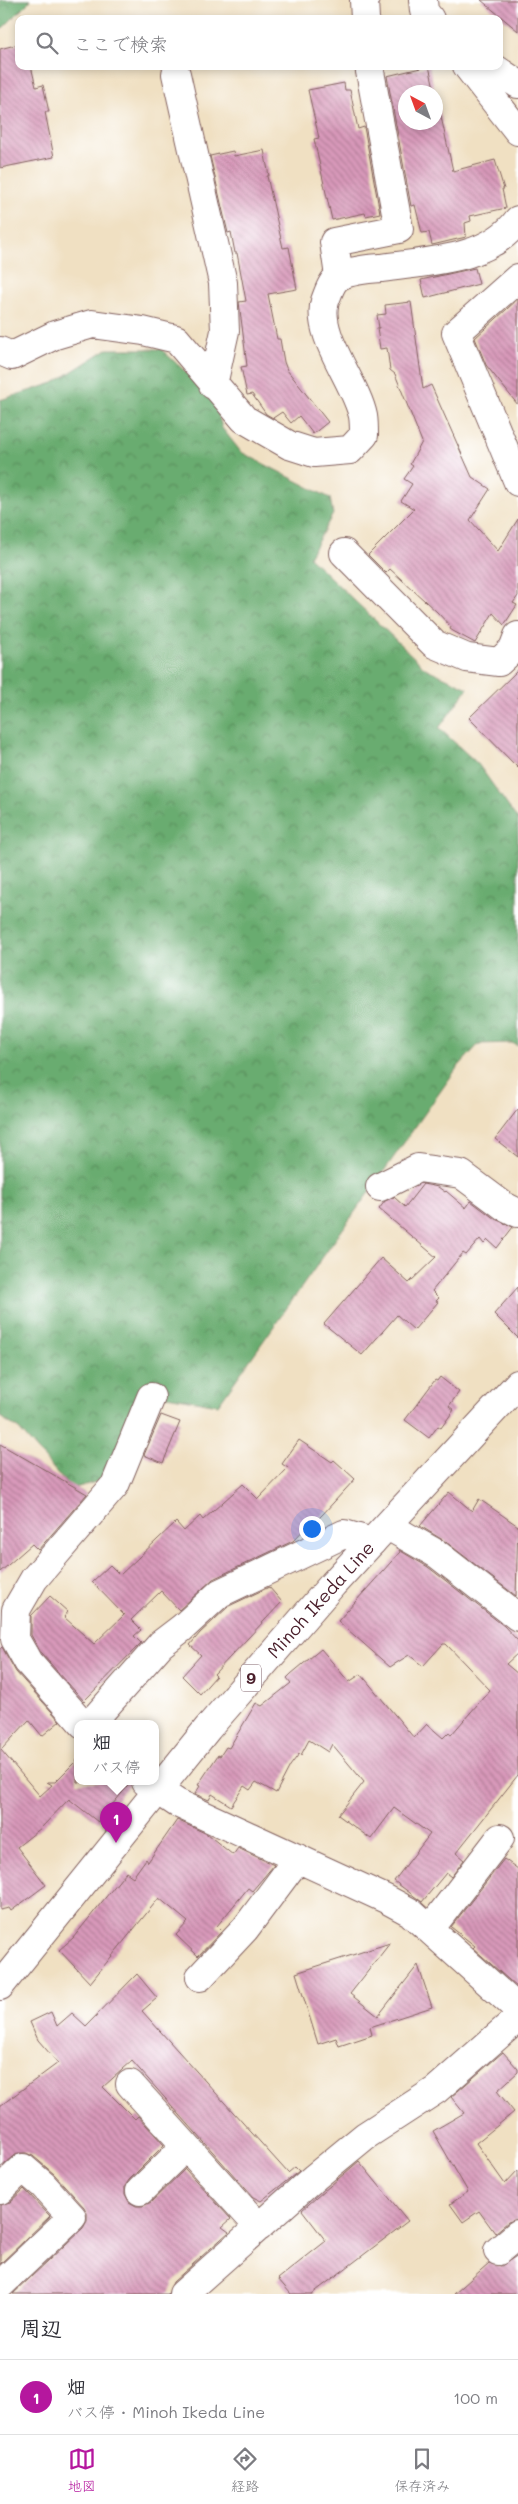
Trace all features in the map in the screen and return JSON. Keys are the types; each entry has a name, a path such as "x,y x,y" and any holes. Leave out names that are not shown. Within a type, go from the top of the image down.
{"street":[{"path":"364,0 364,15"},
{"path":"423,0 424,11 427,15"},
{"path":"339,276 334,242 400,229 371,70"},
{"path":"470,70 518,131"},
{"path":"497,70 518,84"},
{"path":"176,74 223,283 225,331 213,385"},
{"path":"0,351 12,356 54,335 92,324 143,331 176,339 213,385 244,419 290,445 314,453 350,450 364,434 363,415 326,330 323,308 329,290 339,276 356,271 447,259 490,245 513,227 518,220"},
{"path":"518,278 456,333 518,482"},
{"path":"344,553 434,644 467,658 499,662 513,649 518,636"},
{"path":"380,1187 418,1168 461,1174 504,1206 518,1213"},
{"name":"Minoh Ikeda Line","path":"159,1779 214,1720 332,1584 518,1384"},
{"path":"79,1720 28,1662 15,1639 16,1610 34,1578 115,1485 151,1397"},
{"path":"94,1720 161,1644 182,1628 220,1593 344,1534 380,1534 437,1554 518,1617"},
{"path":"152,1786 177,1803 386,1899 410,1912 430,1929 516,2026 436,2090 365,2136 183,2294"},
{"name":"Minoh Ikeda Line","path":"0,1986 152,1786"},
{"path":"430,1929 500,1838"},
{"path":"200,1977 245,1929 298,1858"},
{"path":"130,2084 259,2227"},
{"path":"140,2191 186,2146"},
{"path":"0,2190 23,2168 43,2185 72,2216 0,2285"}],"green space":[{"path":"0,0 31,0 15,15 0,31"},
{"path":"107,349 161,349 214,398 222,428 241,452 330,498 333,514 309,557 425,668 468,688 439,728 478,764 518,820 518,1046 512,1043 479,1044 457,1068 218,1405 144,1392 106,1479 71,1489 19,1429 0,1417 0,400 54,383"}],"building":[{"path":"481,0 518,0 518,31 503,18 503,15 499,15"},
{"path":"15,45 15,70 32,70 36,87 43,85 49,112 45,112 54,157 0,168 0,49"},
{"path":"412,70 430,70 433,85 398,85 398,130 443,130 443,126 453,171 495,160 504,189 502,189 506,208 470,216 471,221 465,223 466,237 432,245 429,232 422,233 415,205 411,206 387,76"},
{"path":"344,83 345,90 350,90 358,129 364,127 380,213 366,216 365,213 332,220 314,139 319,138 308,90"},
{"path":"264,150 269,176 267,176 283,248 289,247 297,289 268,294 277,339 280,339 287,370 328,422 313,434 299,416 291,423 282,412 273,418 266,414 252,394 247,395 241,367 247,366 239,302 246,301 237,253 235,253 231,232 228,233 210,156 233,151 234,156"},
{"path":"475,268 479,284 425,298 421,280"},
{"path":"518,299 518,405 486,365 475,338"},
{"path":"411,302 423,389 431,385 472,477 490,489 470,520 498,551 518,519 518,596 513,603 517,605 504,625 493,613 475,643 450,629 451,627 437,612 390,569 386,573 368,555 414,509 401,501 412,484 404,479 413,466 410,464 422,442 395,374 390,370 387,348 380,349 377,328 379,328 377,315 386,314 385,305"},
{"path":"518,670 518,768 469,718"},
{"path":"518,1109 518,1157 495,1139"},
{"path":"423,1184 446,1191 466,1208 471,1201 495,1219 513,1227 497,1248 488,1240 484,1244 480,1239 466,1255 463,1253 432,1291 439,1298 436,1301 438,1302 414,1330 397,1315 362,1355 324,1324 381,1258 409,1283 436,1257 379,1209 385,1201 394,1197 405,1207"},
{"path":"518,1287 518,1338 494,1314"},
{"path":"440,1377 459,1392 449,1406 454,1410 441,1428 438,1426 429,1438 405,1420 435,1380 437,1381"},
{"path":"161,1415 180,1422 163,1463 144,1455"},
{"path":"299,1440 332,1462 334,1460 355,1479 315,1522 313,1520 293,1541 213,1579 179,1610 161,1591 131,1620 141,1630 134,1636 141,1643 84,1701 41,1653 31,1635 31,1616 50,1596 68,1612 64,1617 94,1644 124,1615 92,1582 110,1565 120,1575 176,1522 184,1531 200,1516 203,1520 243,1484 258,1499 288,1468 282,1464"},
{"path":"0,1444 87,1494 38,1550 32,1544 0,1572"},
{"path":"449,1492 472,1511 479,1499 518,1526 516,1596 446,1542 420,1526"},
{"path":"399,1550 428,1567 504,1626 518,1641 518,1653 506,1664 518,1674 518,1775 456,1853 464,1860 451,1877 446,1873 422,1902 394,1881 430,1834 394,1808 371,1839 338,1815 364,1782 332,1744 328,1752 309,1740 301,1755 299,1754 290,1766 276,1793 256,1782 250,1790 244,1786 231,1806 212,1794 209,1800 195,1794 200,1786 198,1785 218,1755 220,1756 226,1747 229,1748 256,1703 262,1706 291,1683 287,1678 321,1649 349,1682 361,1674 414,1738 427,1724 443,1738 449,1732 451,1735 490,1690 446,1644 443,1644 423,1666 409,1655 390,1667 338,1621 400,1552"},
{"path":"269,1587 282,1602 214,1674 216,1676 200,1694 182,1676 201,1655 190,1645 229,1606"},
{"path":"2,1647 16,1672 60,1721 42,1736 29,1720 1,1750 40,1796 52,1785 47,1782 55,1782 74,1763 74,1785 129,1785 98,1822 69,1799 41,1828 17,1847 46,1885 11,1911 9,1908 0,1910 0,1649"},
{"path":"177,1820 207,1834 233,1855 238,1848 274,1865 252,1891 248,1888 217,1926 222,1931 198,1956 176,1935 188,1922 159,1898 90,1983 59,1950 73,1938 126,1872 133,1877 146,1859 148,1862"},
{"path":"504,1859 518,1869 518,1988 473,1948 475,1946 451,1927"},
{"path":"390,1943 350,1994 378,2016 418,1965 432,2007 370,2027 372,2035 339,2046 336,2038 318,2044 296,1973"},
{"path":"137,1974 157,1998 142,2011 288,2173 295,2167 299,2171 261,2201 253,2197 132,2061 103,2087 135,2119 138,2116 164,2145 125,2186 125,2194 129,2202 136,2206 143,2206 151,2202 185,2169 231,2219 222,2227 229,2232 173,2282 168,2294 13,2294 83,2228 87,2221 87,2213 84,2207 54,2174 33,2156 26,2153 18,2153 0,2168 0,2106 58,2063 38,2040 30,2022 51,2012 57,2026 72,2013 86,2026"},
{"path":"503,2052 518,2069 518,2072 497,2091 514,2112 476,2143 505,2184 518,2170 518,2219 508,2222 495,2233 479,2211 463,2222 450,2204 468,2192 433,2131 464,2113 451,2097"},
{"path":"359,2161 408,2221 312,2294 291,2294 278,2279 326,2241 302,2210"},
{"path":"24,2189 50,2216 0,2264 0,2205 10,2202"},
{"path":"518,2255 518,2294 454,2294 489,2263 501,2266"}],"place":[{"name":"畑","path":"116,1843"}]}
